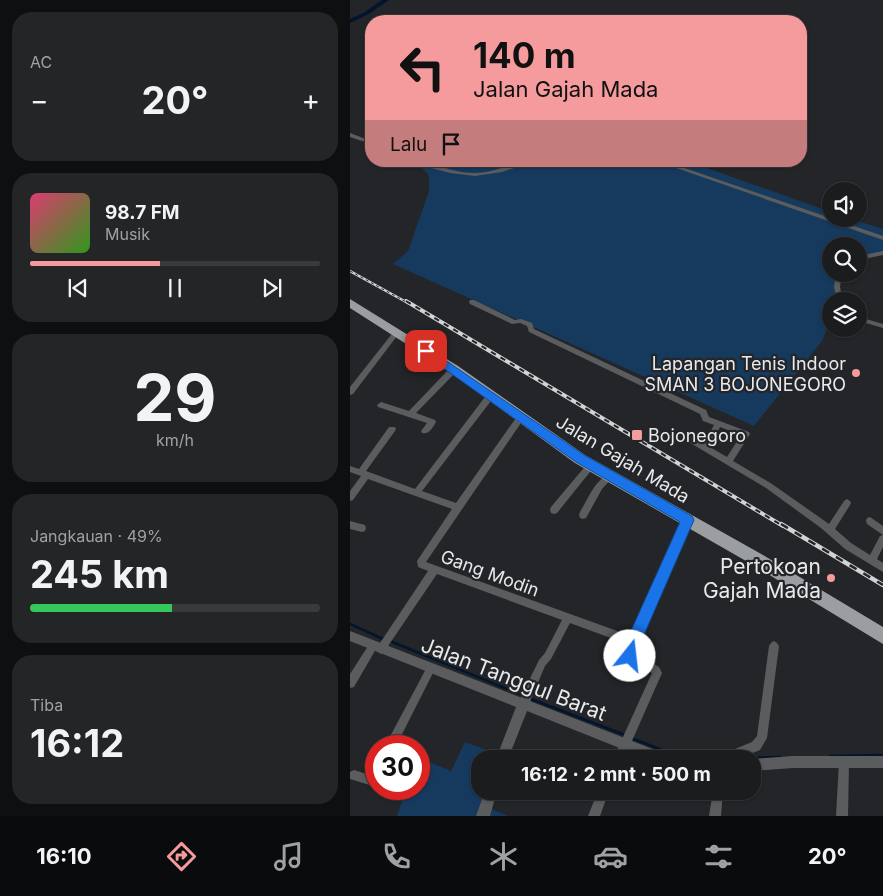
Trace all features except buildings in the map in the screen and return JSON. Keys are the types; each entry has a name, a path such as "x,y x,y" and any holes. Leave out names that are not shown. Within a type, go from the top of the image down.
{"highway":[{"name":"Jalan Gajah Mada","path":"350,303 454,369 591,466 758,560 883,636"}],"street":[{"path":"350,135 365,141"},
{"path":"440,167 457,172 478,174 512,167"},
{"path":"676,167 883,238"},
{"path":"867,256 883,253"},
{"path":"472,302 531,328 703,412 706,419 747,435 729,461"},
{"path":"867,321 883,326"},
{"path":"350,392 397,332"},
{"path":"410,414 454,369"},
{"path":"416,493 492,395"},
{"path":"381,405 432,422 424,432"},
{"name":"Gang Modin","path":"521,417 421,561 422,566 633,641"},
{"path":"705,448 718,424"},
{"path":"350,498 392,429"},
{"path":"690,439 769,486 830,530 848,546 883,568"},
{"path":"554,510 591,466"},
{"path":"350,470 457,507"},
{"path":"583,515 599,487 609,476"},
{"path":"830,530 847,503"},
{"path":"622,750 657,673 656,670 629,655 633,641 687,520"},
{"path":"870,521 883,531"},
{"path":"350,525 362,528"},
{"path":"871,561 883,539"},
{"path":"350,683 390,635 434,570"},
{"path":"506,750 542,663 548,656 568,618"},
{"name":"Jalan Tanggul Barat","path":"350,636 523,705 627,740 646,750"},
{"path":"749,750 756,746 762,738 774,646"},
{"path":"396,735 431,668"},
{"path":"842,816 844,762"},
{"path":"761,764 883,762"},
{"path":"351,776 365,778"},
{"path":"483,816 488,800"},
{"path":"594,816 600,800"},
{"path":"716,816 717,800"}],"shaded area":[{"path":"421,167 704,167 822,209 822,227 867,227 867,224 883,229 883,254 867,255 867,237 822,237 822,282 835,282 835,292 822,292 822,337 824,337 754,426 393,264 408,251 429,191 429,175"},
{"path":"465,742 487,750 471,750 471,800 487,800 487,807 508,816 397,816 402,800 430,800 430,762 451,771"}],"waterway":[{"path":"350,21 367,13 386,0"},
{"path":"350,624 383,639"},
{"path":"390,641 522,695"},
{"path":"531,699 625,735"},
{"path":"631,738 662,750"},
{"path":"830,756 883,755"},
{"path":"761,757 781,757"}],"railway":[{"path":"350,271 408,303"},
{"path":"406,301 783,526"},
{"path":"781,524 883,585"}],"place":[{"name":"Lapangan Tenis Indoor SMAN 3 BOJONEGORO","path":"856,373"},
{"name":"Bojonegoro","path":"637,435"},
{"name":"Pertokoan Gajah Mada","path":"831,578"}],"route":[{"path":"426,351 492,395 580,459 624,486 687,520 638,629 628,653 630,656"}]}
